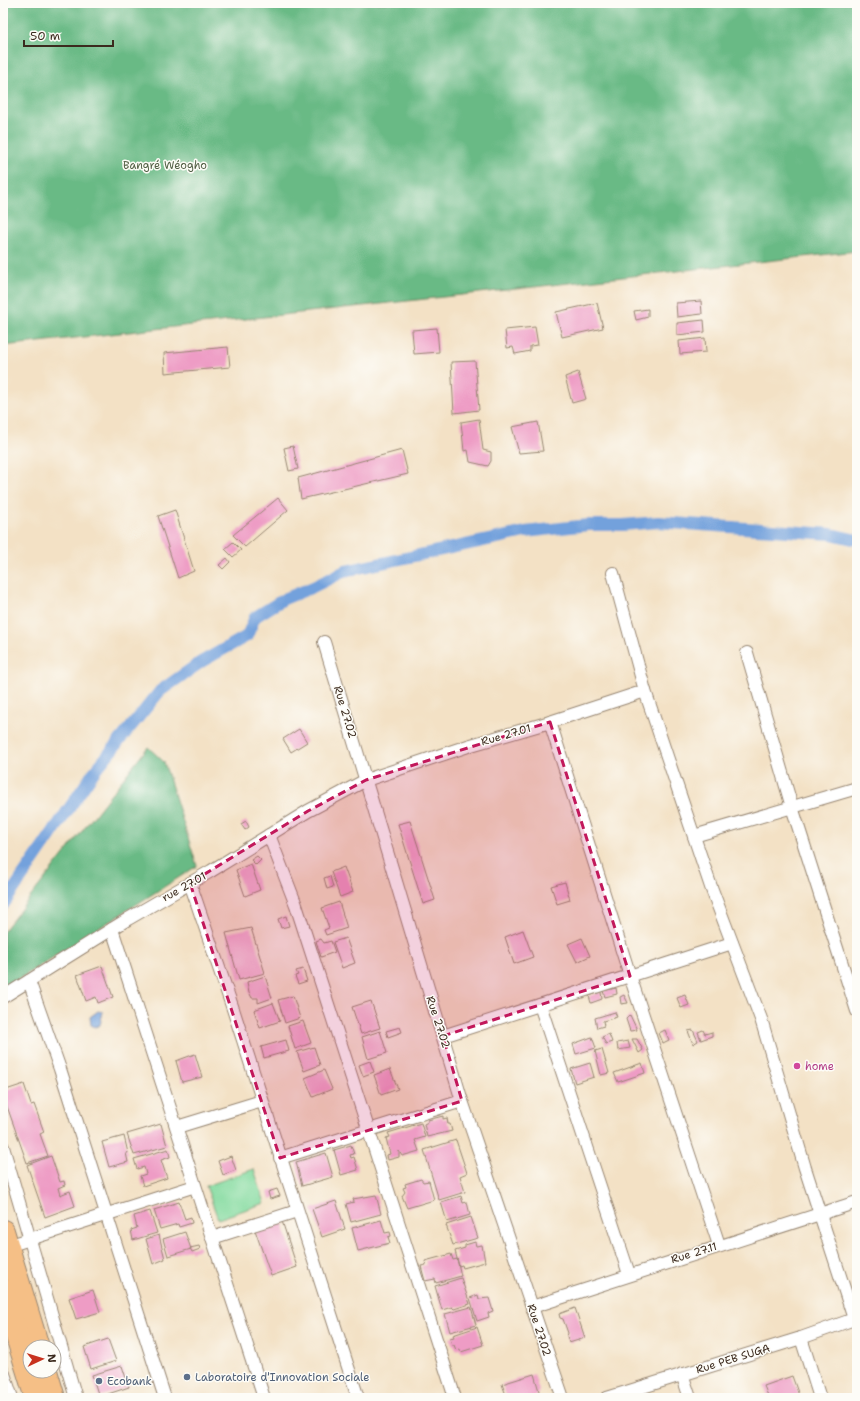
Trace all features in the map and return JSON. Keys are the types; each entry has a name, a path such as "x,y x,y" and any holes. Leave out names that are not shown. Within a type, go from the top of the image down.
{"highway":[{"path":"5,1238 36,1339"},
{"path":"3,1291 36,1398"},
{"path":"48,1379 54,1398"}],"street":[{"path":"613,573 645,690 694,836 761,1019 820,1214 855,1318"},
{"name":"Rue 27.02","path":"324,642 462,1101 563,1398"},
{"path":"747,653 792,807 857,1011"},
{"name":"Rue 27.01","path":"366,780 464,747 550,722 645,690"},
{"path":"550,722 630,976 719,1245"},
{"name":"rue 27.01","path":"3,997 112,928 190,883 333,796 366,780"},
{"path":"694,836 857,788"},
{"path":"269,835 296,905 455,1398"},
{"path":"190,883 231,1002 358,1398"},
{"path":"112,928 264,1398"},
{"path":"443,1036 732,943"},
{"path":"29,981 60,1069 165,1398"},
{"path":"540,1005 629,1274"},
{"path":"177,1127 262,1101"},
{"path":"280,1158 462,1101"},
{"path":"3,1147 76,1398"},
{"path":"5,1238 30,1239 195,1186"},
{"name":"Rue 27.11","path":"532,1307 629,1274 857,1202"},
{"path":"212,1238 297,1211"},
{"name":"Rue PEB SUGA","path":"607,1398 801,1338 855,1318"},
{"path":"801,1338 820,1398"},
{"path":"3,1371 12,1398"},
{"path":"682,1374 690,1398"}],"highlighted area":[{"path":"550,722 630,976 443,1036 462,1101 280,1158 190,883 308,811 366,780"}],"green space":[{"name":"Bangré Wéogho","path":"3,3 857,3 857,251 3,346"},
{"path":"148,747 164,762 197,866 3,989 3,932"},
{"path":"254,1169 265,1203 218,1219 206,1186"}],"water":[{"path":"98,1011 103,1012 100,1025 95,1027 91,1025 90,1017"}],"building":[{"path":"701,301 702,314 677,317 676,303"},
{"path":"597,303 603,328 562,337 556,312"},
{"path":"648,309 648,317 636,320 634,311"},
{"path":"704,320 705,332 677,335 677,323"},
{"path":"535,327 538,345 530,346 530,351 515,354 513,347 507,348 505,330"},
{"path":"437,328 439,352 414,354 412,330"},
{"path":"705,338 706,352 680,354 679,341"},
{"path":"228,347 230,367 165,373 164,353"},
{"path":"475,361 479,410 454,413 451,362"},
{"path":"578,372 586,399 572,403 565,377"},
{"path":"479,419 483,450 491,452 491,461 488,466 470,462 468,450 464,451 461,422"},
{"path":"538,422 543,451 519,453 512,427"},
{"path":"293,446 298,469 289,471 284,448"},
{"path":"402,450 408,474 301,499 298,478"},
{"path":"278,498 288,510 245,547 233,535"},
{"path":"175,510 194,571 178,578 158,516"},
{"path":"233,542 241,550 233,557 225,549"},
{"path":"227,558 230,562 223,569 219,565"},
{"path":"299,729 307,742 291,752 283,739"},
{"path":"246,821 249,827 245,830 241,824"},
{"path":"410,821 435,900 423,904 398,824"},
{"path":"257,856 261,860 256,865 251,860"},
{"path":"251,864 260,890 245,896 236,870"},
{"path":"344,867 353,892 340,897 331,872"},
{"path":"330,876 333,887 327,889 324,878"},
{"path":"565,882 570,900 557,904 551,886"},
{"path":"339,902 347,928 326,935 324,930 329,928 322,908"},
{"path":"286,916 289,926 281,928 278,919"},
{"path":"251,928 265,973 239,980 226,933"},
{"path":"523,930 533,957 514,964 505,937"},
{"path":"346,938 355,963 342,968 333,942"},
{"path":"582,938 590,956 577,962 568,944"},
{"path":"321,939 324,943 331,941 335,952 321,957 316,941"},
{"path":"102,966 113,997 98,1003 96,997 86,1001 77,975"},
{"path":"303,969 307,981 298,984 295,976 298,975 296,971"},
{"path":"265,976 272,998 258,1003 258,998 252,998 247,982"},
{"path":"616,988 617,994 605,997 603,991"},
{"path":"601,992 602,999 591,1003 589,996"},
{"path":"624,995 628,1003 621,1004 620,997"},
{"path":"685,995 689,1005 681,1008 677,998"},
{"path":"293,996 300,1018 285,1023 278,1000"},
{"path":"371,1001 380,1028 361,1034 352,1007"},
{"path":"273,1003 280,1021 260,1028 254,1010"},
{"path":"615,1012 617,1017 603,1021 604,1026 597,1028 595,1018"},
{"path":"630,1015 637,1030 630,1031 626,1019"},
{"path":"303,1021 311,1043 295,1049 288,1026"},
{"path":"400,1027 402,1032 388,1037 386,1031"},
{"path":"665,1030 669,1040 663,1043 659,1033"},
{"path":"693,1030 698,1041 693,1044 688,1031"},
{"path":"703,1030 705,1034 712,1032 712,1036 701,1040 698,1032"},
{"path":"380,1031 387,1053 368,1059 362,1037"},
{"path":"609,1034 612,1042 606,1044 602,1037"},
{"path":"592,1037 596,1048 576,1054 573,1044"},
{"path":"632,1039 637,1039 643,1050 639,1053"},
{"path":"286,1040 289,1051 264,1058 261,1047"},
{"path":"628,1041 630,1048 618,1050 617,1043"},
{"path":"314,1047 320,1065 304,1071 297,1052"},
{"path":"602,1049 609,1073 601,1075 595,1051"},
{"path":"195,1054 202,1077 182,1082 176,1061"},
{"path":"370,1061 374,1072 363,1076 359,1065"},
{"path":"590,1063 594,1077 575,1083 571,1069"},
{"path":"642,1063 645,1073 618,1082 614,1073"},
{"path":"390,1069 398,1089 381,1095 374,1075"},
{"path":"324,1070 332,1089 313,1097 305,1078"},
{"path":"24,1084 31,1105 34,1104 44,1132 40,1134 48,1156 27,1163 3,1095 3,1091"},
{"path":"443,1116 443,1119 447,1118 448,1124 450,1124 452,1131 427,1137 424,1124 428,1122 428,1120"},
{"path":"421,1123 425,1137 415,1140 419,1151 402,1156 399,1151 399,1157 388,1160 387,1155 390,1154 386,1138 390,1137 388,1133"},
{"path":"161,1124 167,1146 134,1155 127,1134"},
{"path":"124,1136 128,1153 126,1153 128,1162 109,1167 102,1142"},
{"path":"456,1140 467,1173 460,1176 465,1192 439,1200 424,1150"},
{"path":"351,1145 354,1154 350,1155 351,1158 354,1157 358,1170 341,1175 334,1150"},
{"path":"168,1149 170,1157 161,1160 167,1178 143,1186 140,1176 146,1174 144,1167 137,1169 134,1159"},
{"path":"326,1153 333,1177 302,1186 296,1162"},
{"path":"51,1156 60,1182 64,1181 65,1185 58,1188 60,1195 70,1191 75,1206 45,1217 27,1165"},
{"path":"231,1156 236,1170 223,1175 218,1161"},
{"path":"421,1179 423,1182 429,1181 434,1200 407,1208 402,1196 405,1192 403,1188 406,1187 405,1184"},
{"path":"277,1189 280,1196 270,1199 268,1192"},
{"path":"376,1195 381,1214 351,1222 346,1204 354,1202 353,1199"},
{"path":"461,1196 463,1203 467,1202 470,1215 447,1222 441,1202"},
{"path":"336,1201 345,1229 322,1237 312,1209"},
{"path":"179,1202 185,1219 191,1217 192,1223 179,1227 178,1224 160,1229 154,1210"},
{"path":"150,1211 157,1233 133,1240 131,1230 137,1228 134,1216"},
{"path":"471,1217 478,1238 453,1245 446,1225"},
{"path":"381,1220 385,1233 390,1232 391,1236 388,1237 390,1243 358,1251 352,1228"},
{"path":"282,1221 297,1267 271,1276 255,1230"},
{"path":"185,1232 191,1249 168,1256 163,1239"},
{"path":"159,1235 165,1259 153,1264 146,1239"},
{"path":"475,1242 476,1246 482,1245 485,1262 463,1268 462,1265 459,1266 455,1251 465,1248 465,1245"},
{"path":"199,1246 200,1249 192,1252 190,1248"},
{"path":"451,1254 453,1260 457,1259 461,1276 436,1283 435,1279 425,1281 421,1266 426,1265 425,1261"},
{"path":"461,1278 470,1304 454,1309 452,1307 442,1310 435,1286"},
{"path":"93,1290 100,1312 76,1319 69,1298"},
{"path":"478,1295 479,1299 489,1298 493,1311 488,1313 489,1317 477,1321 470,1298"},
{"path":"471,1307 476,1325 450,1332 445,1314"},
{"path":"575,1308 585,1338 569,1343 567,1336 568,1333 563,1319 560,1318 559,1314"},
{"path":"477,1327 483,1345 461,1352 460,1349 456,1350 454,1345 452,1345 450,1338 454,1337 453,1335"},
{"path":"108,1339 116,1361 91,1369 84,1347"},
{"path":"122,1366 129,1387 99,1397 92,1375"},
{"path":"534,1374 539,1391 536,1396 528,1398 507,1398 502,1384"},
{"path":"792,1376 800,1398 769,1398 764,1386"},
{"path":"135,1394 137,1398 122,1398"}],"waterway":[{"path":"3,905 94,772 160,691 201,662 247,636 255,617 284,599 345,571 525,532 588,525 623,525 658,522 831,534 857,540"}],"place":[{"name":"home","path":"797,1066"},
{"name":"Laboratoire d'Innovation Sociale","path":"187,1377"},
{"name":"Ecobank","path":"99,1381"}]}
